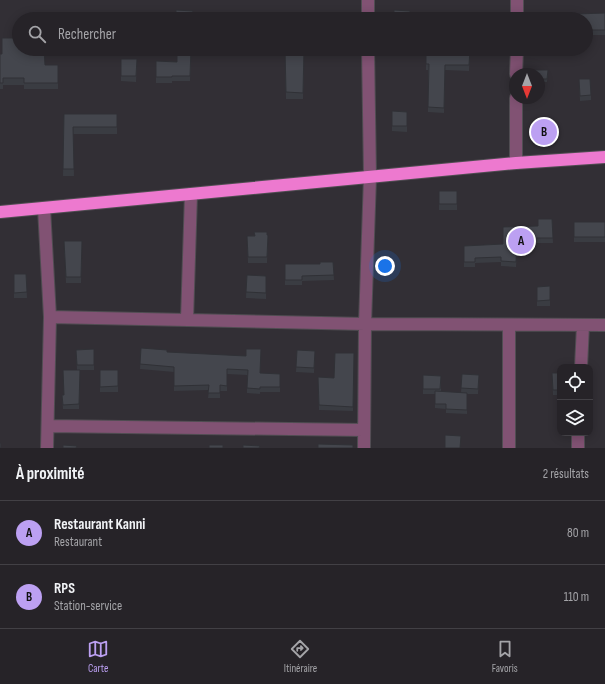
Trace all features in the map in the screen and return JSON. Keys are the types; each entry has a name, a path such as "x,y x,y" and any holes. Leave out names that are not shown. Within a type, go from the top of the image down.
{"highway":[{"path":"0,212 516,163 605,157"}],"street":[{"path":"368,0 368,12"},
{"path":"517,0 517,12"},
{"path":"364,448 365,324 370,177 368,56"},
{"path":"516,56 516,68"},
{"path":"516,104 516,163"},
{"path":"187,320 191,194"},
{"path":"44,208 50,317 48,448"},
{"path":"50,317 365,324 605,325"},
{"path":"509,325 509,448"},
{"path":"581,364 583,325"},
{"path":"48,426 364,430"},
{"path":"578,436 578,448"}],"building":[{"path":"176,10 193,11 193,12 176,12"},
{"path":"394,10 410,11 410,12 394,12"},
{"path":"593,13 605,13 605,30 593,30"},
{"path":"2,38 12,38 12,56 44,56 45,65 58,65 58,83 24,83 24,78 3,78 3,83 0,83 0,54 2,54"},
{"path":"177,56 191,56 190,76 156,77 156,61 177,62"},
{"path":"285,56 304,56 303,93 286,92"},
{"path":"426,56 470,56 469,65 445,65 444,108 428,107 429,64 426,64"},
{"path":"121,59 137,59 136,76 121,76"},
{"path":"545,70 548,70 547,79 545,79"},
{"path":"579,79 590,79 591,95 580,96"},
{"path":"392,111 407,112 407,126 392,126"},
{"path":"64,114 117,114 117,127 73,127 74,169 63,169"},
{"path":"439,191 457,191 457,204 439,204"},
{"path":"538,219 552,219 553,238 534,238 534,242 517,243 516,262 501,261 501,257 475,258 475,262 464,262 464,246 503,244 503,227 538,226"},
{"path":"574,222 605,222 605,237 574,237"},
{"path":"254,232 267,232 267,257 248,257 247,236 255,236"},
{"path":"64,241 82,241 81,277 66,277"},
{"path":"320,262 333,262 334,275 302,276 302,280 285,280 285,264 320,264"},
{"path":"14,274 26,274 27,292 14,293"},
{"path":"247,275 266,276 266,293 246,292"},
{"path":"550,286 550,300 537,301 537,287"},
{"path":"141,348 167,350 167,352 246,356 246,349 261,349 260,373 280,374 280,387 260,387 260,389 247,388 248,370 227,369 227,386 220,385 220,393 208,393 209,385 174,386 174,367 140,364"},
{"path":"94,349 94,365 77,365 76,350"},
{"path":"297,350 315,351 314,368 296,367"},
{"path":"335,353 354,353 353,407 319,405 318,377 334,378"},
{"path":"63,370 80,370 79,404 63,405"},
{"path":"100,370 118,370 118,386 100,387"},
{"path":"552,373 557,373 557,390 553,390"},
{"path":"462,374 479,375 478,389 461,388"},
{"path":"423,375 441,376 440,389 423,389"},
{"path":"435,391 467,393 467,410 446,409 446,404 435,404"},
{"path":"445,435 461,436 460,448 445,448"},
{"path":"318,444 353,445 353,448 318,448"},
{"path":"63,445 77,446 76,448 63,448"},
{"path":"209,445 223,445 223,448 209,448"},
{"path":"243,445 260,446 259,448 243,448"}],"place":[{"name":"RPS","path":"544,132"},
{"name":"Restaurant Kanni","path":"521,241"}]}
